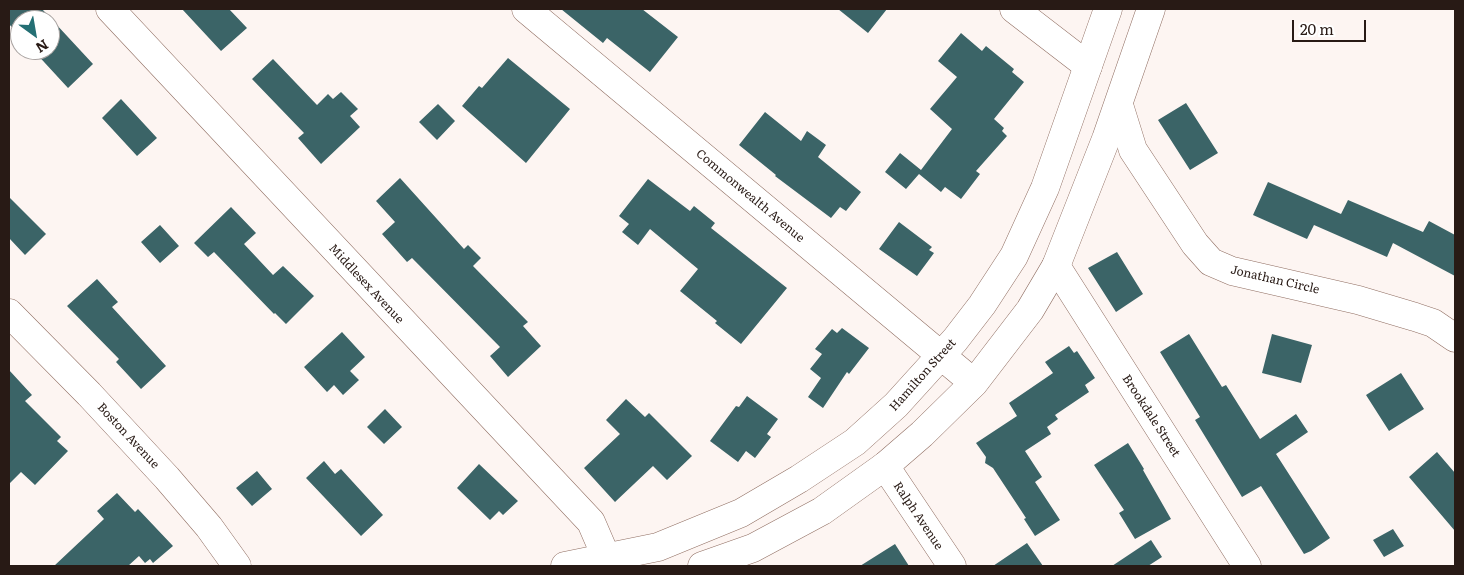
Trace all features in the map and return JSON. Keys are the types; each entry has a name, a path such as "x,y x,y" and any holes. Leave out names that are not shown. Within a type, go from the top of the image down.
{"street":[{"name":"Middlesex Avenue","path":"110,9 591,522 609,562"},
{"name":"Commonwealth Avenue","path":"526,9 974,383"},
{"path":"1014,9 1088,66"},
{"name":"Hamilton Street","path":"564,566 609,562 658,546 741,513 799,479 855,442 896,405 942,356 982,306 1014,256 1045,188 1108,9"},
{"path":"702,566 753,548 822,511 884,466 922,434 974,383 1030,310 1056,266 1119,105 1151,9"},
{"name":"Jonathan Circle","path":"1119,105 1133,150 1195,244 1211,262 1232,271 1358,300 1415,317 1433,323 1455,338"},
{"name":"Brookdale Street","path":"1056,266 1247,566"},
{"name":"Boston Avenue","path":"10,318 89,394 173,484 209,526 237,566"},
{"name":"Ralph Avenue","path":"884,466 952,566"}],"building":[{"path":"9,9 43,10 10,10 9,24"},
{"path":"182,9 229,9 247,28 221,51"},
{"path":"561,9 642,9 678,37 650,72 607,38 603,43"},
{"path":"838,9 887,9 868,33"},
{"path":"60,28 93,64 68,88 42,60 60,60"},
{"path":"961,33 982,51 986,46 1014,69 1012,72 1024,82 994,119 1004,128 1002,131 1007,136 976,171 980,174 961,199 945,187 941,192 919,174 906,189 885,172 900,153 921,170 952,129 930,109 957,77 938,61"},
{"path":"508,58 570,109 526,163 462,106 479,86 482,88"},
{"path":"273,59 317,105 328,94 333,99 341,92 358,109 350,116 360,127 321,164 298,138 304,133 252,79"},
{"path":"121,99 157,138 137,156 102,118"},
{"path":"1186,103 1218,153 1190,170 1158,120"},
{"path":"438,104 455,121 437,140 419,122"},
{"path":"765,112 801,141 807,131 826,145 818,157 861,192 846,211 840,207 831,218 775,176 739,145"},
{"path":"400,178 464,249 468,245 481,258 473,266 528,322 523,326 541,346 508,377 490,356 500,347 412,258 407,262 382,234 395,222 376,201"},
{"path":"648,179 690,211 694,206 715,223 711,228 787,288 741,344 715,323 717,321 680,291 698,269 650,229 638,245 622,232 629,224 619,216"},
{"path":"1268,182 1341,214 1348,200 1423,232 1429,221 1455,235 1455,276 1393,243 1387,257 1314,225 1307,239 1253,215"},
{"path":"9,197 46,234 25,255 9,238"},
{"path":"231,207 256,233 244,244 273,275 283,266 314,296 286,324 214,252 208,257 194,243"},
{"path":"899,222 932,247 929,250 934,253 917,276 879,249"},
{"path":"160,225 179,246 160,263 141,242"},
{"path":"1117,252 1143,294 1116,312 1088,268"},
{"path":"97,279 118,302 112,307 166,366 141,389 116,362 119,359 67,306"},
{"path":"842,328 869,348 849,374 847,372 823,408 808,397 821,378 810,369 822,354 815,349 832,329 837,333"},
{"path":"342,332 365,357 350,371 359,380 343,395 334,385 327,392 304,367"},
{"path":"1189,334 1222,387 1226,385 1260,439 1296,414 1308,432 1276,454 1330,538 1311,551 1304,554 1261,486 1242,497 1195,420 1200,417 1160,352"},
{"path":"1272,334 1312,345 1301,383 1262,373"},
{"path":"1069,346 1074,353 1077,351 1095,378 1085,385 1089,392 1055,415 1058,419 1047,427 1051,434 1025,451 1042,477 1035,482 1060,520 1035,536 1024,519 1026,518 993,468 985,463 986,457 976,443 1017,416 1009,403 1053,373 1045,362"},
{"path":"9,370 32,395 25,401 61,437 57,441 68,451 35,485 21,472 9,484"},
{"path":"1401,373 1424,409 1389,431 1366,395"},
{"path":"747,396 778,419 767,434 771,437 755,458 746,451 738,462 710,441 736,406 739,407"},
{"path":"626,399 645,417 649,413 692,456 667,480 653,466 615,502 584,468 620,434 606,420"},
{"path":"385,409 402,427 384,444 367,427"},
{"path":"1128,443 1171,519 1135,539 1119,513 1124,510 1094,465"},
{"path":"1437,452 1455,473 1455,531 1409,477"},
{"path":"324,461 335,474 341,469 383,515 361,536 306,478"},
{"path":"479,464 518,501 503,515 499,511 490,520 457,488"},
{"path":"257,471 272,489 252,506 236,488"},
{"path":"117,493 135,512 138,509 173,546 153,563 150,559 145,563 139,556 128,566 54,566 104,519 97,511"},
{"path":"1393,529 1404,546 1384,557 1373,540"},
{"path":"1151,540 1162,557 1148,566 1112,566"},
{"path":"1027,543 1043,566 993,566"},
{"path":"895,544 909,566 860,566"}]}
